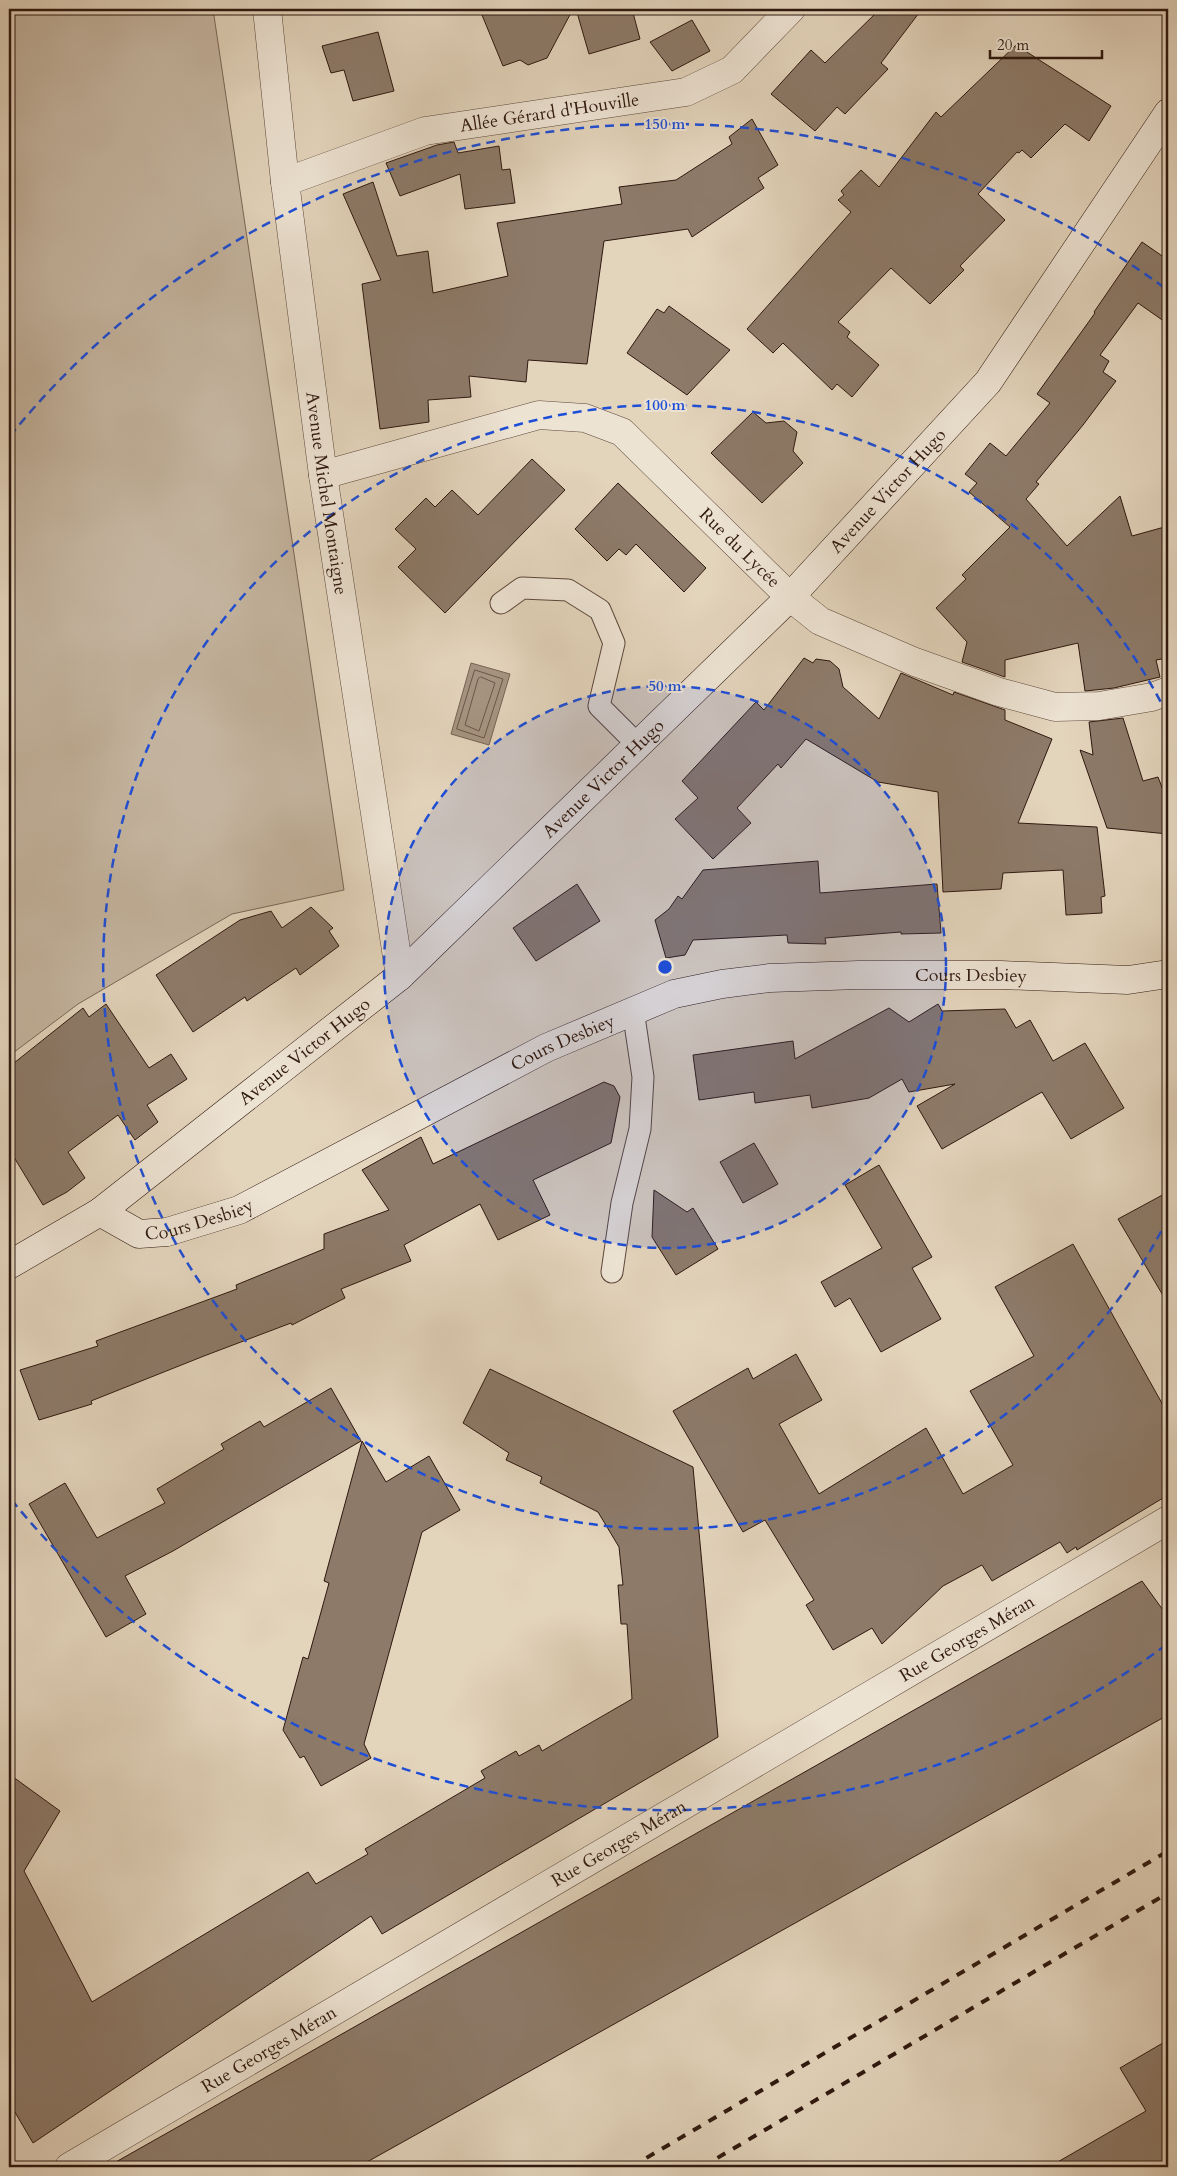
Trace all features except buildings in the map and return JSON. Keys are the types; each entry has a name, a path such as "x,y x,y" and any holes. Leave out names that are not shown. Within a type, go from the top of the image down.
{"street":[{"name":"Avenue Michel Montaigne","path":"267,9 285,182 323,475 400,976"},
{"name":"Allée Gérard d'Houville","path":"285,182 425,131 686,92 732,70 791,9"},
{"name":"Avenue Victor Hugo","path":"100,1212 400,976 790,597 988,382 1168,113"},
{"name":"Rue du Lycée","path":"323,475 540,415 586,418 622,432 790,597 820,621 915,662 999,692 1055,707 1099,706 1152,697 1168,691"},
{"name":"Cours Desbiey","path":"100,1212 140,1234 167,1232 239,1210 546,1048 674,994 722,984 770,978 859,975 1000,975 1128,980 1168,974"},
{"path":"9,1265 100,1212"},
{"name":"Rue Georges Méran","path":"69,2167 1168,1520"}],"lane":[{"path":"501,603 522,588 568,590 600,610 614,643 599,706 637,744"},
{"path":"612,1272 622,1203 640,1129 643,1078 633,1010"}],"shaded area":[{"path":"9,9 213,9 344,890 232,914 78,1004 9,1056"}],"water":[{"path":"471,663 510,674 489,745 451,734"}],"railway":[{"path":"631,2167 1168,1851"},
{"path":"702,2167 1168,1893"}]}
